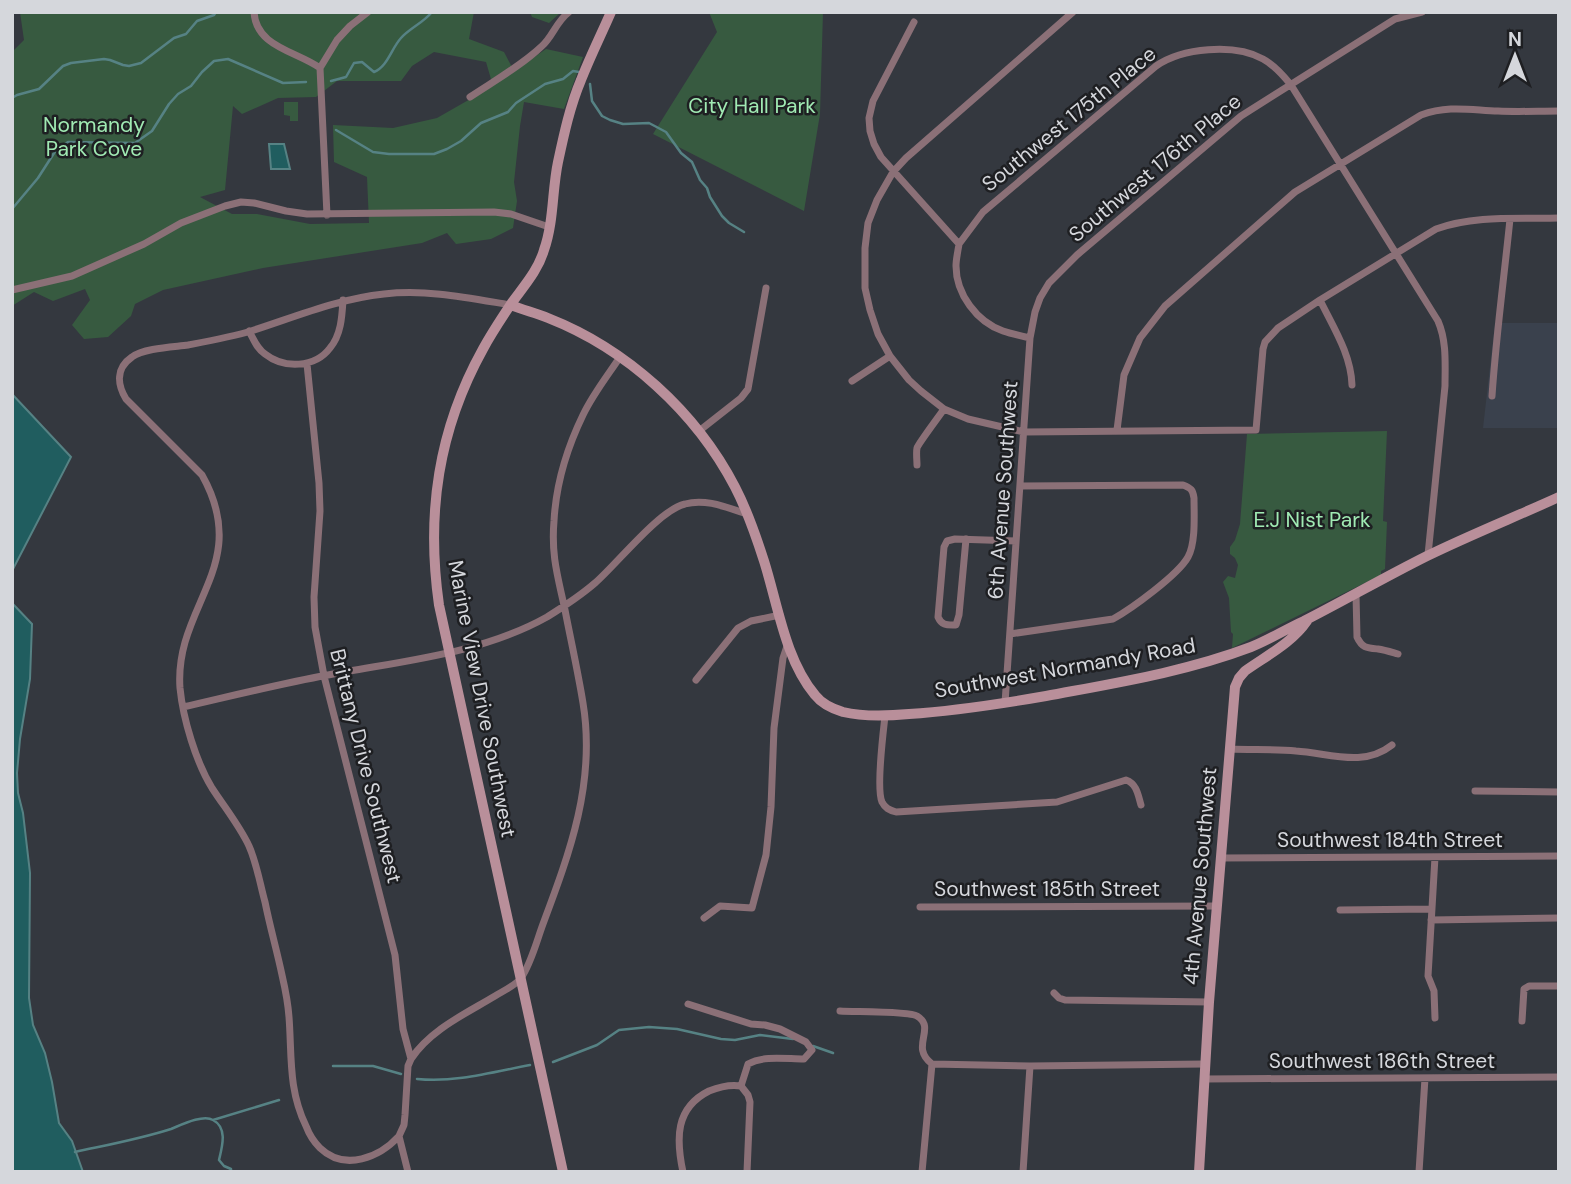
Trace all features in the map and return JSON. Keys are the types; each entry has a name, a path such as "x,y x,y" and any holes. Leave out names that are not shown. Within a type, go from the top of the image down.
{"street":[{"path":"254,12 257,28 270,42 320,68"},
{"path":"327,215 320,68 337,40 368,12"},
{"path":"470,97 545,44 557,23 569,12"},
{"name":"Marine View Drive Southwest","path":"563,1172 449,653 435,573 434,508 444,443 468,377 483,348 541,260 549,227 557,164 568,121 580,82 611,12"},
{"path":"1073,12 906,158 893,172 868,223 865,288 878,334 890,356 909,380 944,408 968,419 1024,432 1256,430 1261,358 1265,342 1278,328 1436,229 1465,221 1559,218"},
{"name":"Southwest 176th Place","path":"1049,283 1077,255 1241,116 1395,19 1422,12"},
{"path":"914,22 873,101 869,118 874,144 893,172 958,244 958,282 972,308 1002,331 1030,338"},
{"name":"Southwest 175th Place","path":"958,244 983,212 1166,59 1195,51 1232,50 1260,57 1278,69 1291,85 1443,331 1445,386 1428,555"},
{"path":"1117,430 1124,374 1140,338 1165,306 1295,192 1421,115 1432,111 1458,108 1559,111"},
{"path":"12,290 72,276 144,244 181,223 241,202 286,211 327,215 494,212 511,214 549,227"},
{"path":"1492,396 1497,326 1510,219"},
{"name":"6th Avenue Southwest","path":"1005,703 1030,338 1035,312 1049,283"},
{"path":"699,431 741,398 748,389 765,288"},
{"path":"400,1136 390,1146 371,1157 353,1160 331,1155 320,1148 312,1138 298,1110 291,1071 287,1000 254,858 240,828 205,774 183,707 181,652 213,574 219,544 219,524 202,475 126,399 119,383 124,364 138,353 249,331 343,300 412,293 453,295 511,305"},
{"path":"249,331 266,356 277,361 307,364 330,349 337,337 343,300"},
{"path":"1320,300 1348,357 1352,385"},
{"name":"Southwest Normandy Road","path":"511,305 583,334 620,357 657,386 699,431 736,487 763,558 796,663 816,696 828,706 843,712 885,716 942,712 1135,679 1200,664 1254,646 1428,555 1559,497"},
{"path":"852,381 890,356"},
{"path":"411,1059 421,1045 449,1024 520,979 566,862 582,799 587,734 583,702 557,581 553,551 554,521 558,488 570,445 584,412 620,357"},
{"name":"Brittany Drive Southwest","path":"307,364 320,511 314,597 315,627 324,676 395,955 404,1029 411,1059 408,1066 404,1125 400,1136 408,1172"},
{"path":"918,465 919,443 944,408"},
{"path":"1010,634 1112,620 1156,589 1180,568 1192,546 1195,498 1190,487 1020,486"},
{"path":"183,707 324,676 449,653 491,641 523,630 564,607 593,585 673,508 698,502 747,514"},
{"path":"966,539 959,615 956,625 946,625 940,622 939,617 944,547 947,541 966,539 1016,541"},
{"path":"1356,594 1359,643 1364,648 1398,654"},
{"path":"696,680 738,628 751,621 780,615"},
{"name":"4th Avenue Southwest","path":"1199,1172 1209,1002 1235,687 1245,671 1290,640 1309,618"},
{"path":"704,918 720,906 752,908 766,855 774,728 783,658 788,643"},
{"path":"885,716 879,792 883,806 896,812 1057,802 1126,780 1136,788 1141,805"},
{"path":"1230,749 1298,751 1342,758 1371,757 1392,745"},
{"path":"1475,791 1559,792"},
{"name":"Southwest 184th Street","path":"1221,858 1559,856"},
{"path":"1435,857 1428,976 1434,991 1435,1018"},
{"name":"Southwest 185th Street","path":"920,907 1217,906"},
{"path":"1340,909 1432,909"},
{"path":"1431,920 1559,918"},
{"path":"1522,1021 1524,989 1529,986 1559,986"},
{"path":"1054,993 1066,1000 1209,1002"},
{"path":"688,1004 751,1024 780,1029 806,1042 812,1050 804,1059 755,1060 748,1064 741,1086"},
{"path":"840,1011 919,1017 925,1031 922,1055 932,1063 1030,1066 1205,1064"},
{"path":"922,1172 932,1063"},
{"path":"1023,1172 1030,1066"},
{"name":"Southwest 186th Street","path":"1205,1079 1559,1077"},
{"path":"1419,1172 1425,1078"},
{"path":"683,1172 678,1136 686,1112 691,1104 704,1094 715,1088 731,1085 741,1086 750,1102 747,1172"}],"shaded area":[{"path":"1495,323 1559,323 1559,428 1483,428"}],"green space":[{"name":"Normandy Park Cove","path":"20,12 474,12 469,39 504,52 514,71 546,49 583,57 564,109 524,102 514,182 517,201 513,228 491,239 456,244 447,233 422,243 263,268 163,290 135,304 131,316 108,337 84,339 72,325 90,300 85,289 53,301 34,292 12,306 12,294 15,292 12,289 12,52 24,40","holes":["434,52 486,62 493,86 437,118 393,128 333,125 334,162 367,177 369,223 310,224 257,214 232,214 200,197 225,190 233,106 242,114 278,98 316,97 337,81 401,81 412,66"]},
{"path":"530,12 561,12 549,23 532,17"},
{"name":"City Hall Park","path":"709,12 823,12 820,114 804,211 653,134 717,32"},
{"path":"284,102 298,102 298,121 290,121 290,116 284,115"},
{"name":"E.J Nist Park","path":"1387,431 1383,521 1387,522 1385,569 1381,571 1381,575 1232,648 1229,598 1223,582 1228,576 1235,578 1238,565 1230,554 1230,547 1240,524 1247,434"}],"water":[{"path":"269,144 284,144 290,169 271,169"},
{"path":"12,394 71,457 12,571"},
{"path":"12,603 32,624 30,679 17,773 30,873 29,998 33,1025 45,1053 52,1082 59,1123 72,1141 83,1172 12,1172"}],"waterway":[{"path":"12,98 39,89 63,66 71,63 104,59 129,66 141,63 174,38 186,34 197,21 216,12"},
{"path":"331,81 346,77 354,63 362,62 374,72 379,69 401,38 432,12"},
{"path":"12,209 38,178 56,150 68,142 135,143 152,131 169,104 191,86 214,61 228,59 283,83 306,82"},
{"path":"336,130 373,152 434,154 461,141 481,123 508,112 516,103 545,84 563,79 573,71 579,72"},
{"path":"590,84 592,101 602,116 623,124 649,123 666,132 681,153 692,162 722,216 744,232"},
{"path":"553,1062 597,1045 619,1030 649,1027 677,1029 721,1039 735,1040 760,1035 793,1039"},
{"path":"813,1046 833,1053"},
{"path":"417,1079 460,1078 530,1065"},
{"path":"333,1066 373,1066 401,1074"},
{"path":"213,1120 279,1100"},
{"path":"75,1152 147,1136 198,1119 209,1118 221,1128 223,1138 219,1160 231,1169 231,1172"}]}
